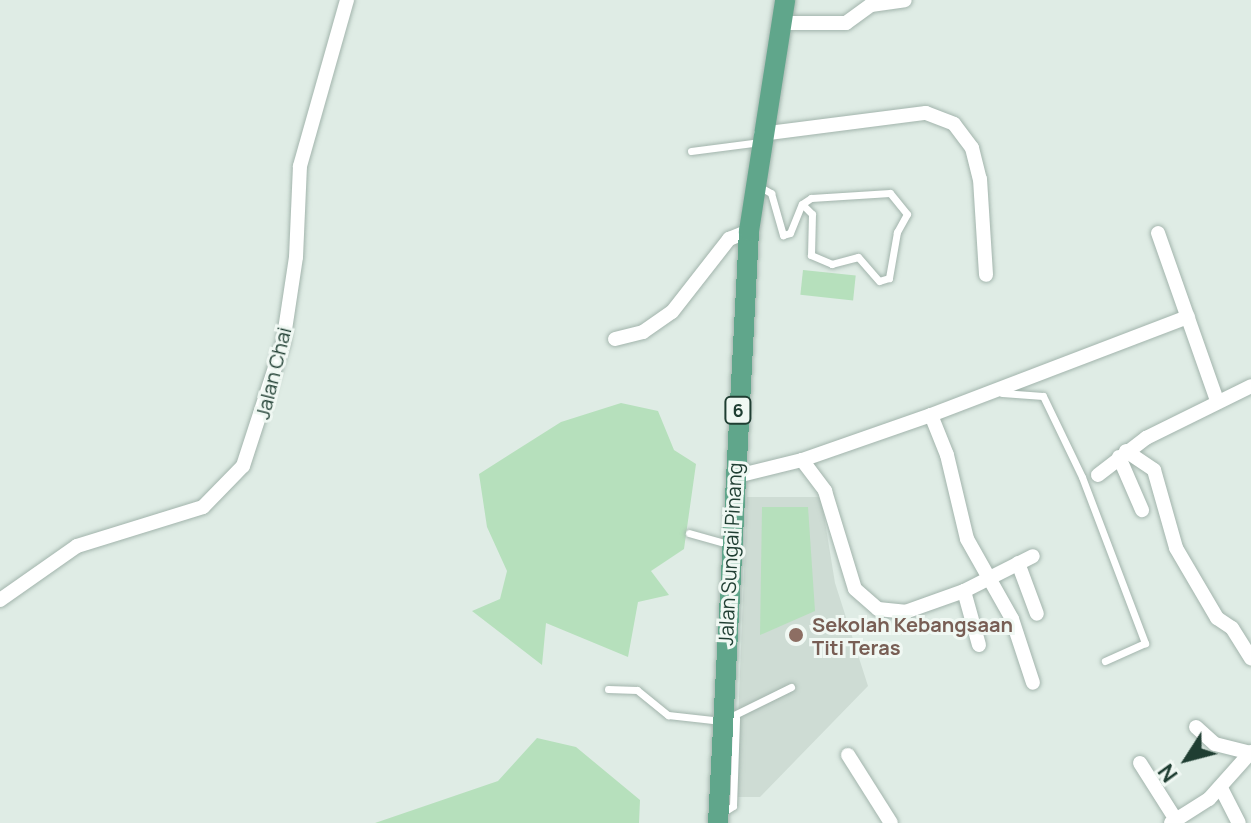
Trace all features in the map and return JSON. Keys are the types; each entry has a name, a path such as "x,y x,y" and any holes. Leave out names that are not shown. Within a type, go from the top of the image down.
{"main road":[{"name":"Jalan Sungai Pinang","path":"718,819 729,719 733,477 749,231 761,138 785,0"}],"street":[{"name":"Jalan Chai","path":"0,600 77,546 203,507 243,466 283,343 296,257 300,166 347,0"},
{"path":"781,23 846,23 871,5 905,0"},
{"path":"761,138 926,113 954,124 972,148 980,179 986,275"},
{"path":"615,339 643,332 672,312 724,245 749,231"},
{"path":"1158,233 1217,401"},
{"path":"733,477 802,460 931,415 1188,317"},
{"path":"1098,475 1123,454 1217,401 1251,386"},
{"path":"931,415 947,455 967,539 977,565 991,578 1033,683"},
{"path":"1123,454 1142,510"},
{"path":"1123,454 1154,470 1176,548 1217,618 1232,628 1251,658"},
{"path":"802,460 825,491 861,598 878,609 905,612 964,591 1033,556"},
{"path":"1018,563 1037,614"},
{"path":"964,591 979,645"},
{"path":"1140,763 1174,822 1221,788 1250,756 1215,744 1196,727"},
{"path":"848,755 891,823"},
{"path":"1221,788 1239,823"}],"lane":[{"path":"691,151 761,138"},
{"path":"755,183 771,193 783,235 790,233 802,204 811,198 848,200 877,191 898,201 907,214 897,232 889,278 879,281 858,257 832,264 811,255 812,214 802,204"},
{"path":"980,394 1032,391 1043,396 1075,464 1145,643 1105,661"},
{"path":"689,533 731,545"},
{"path":"608,689 637,690 668,715 729,719 791,687"}],"shaded area":[{"name":"Sekolah Kebangsaan Titi Teras","path":"747,497 821,497 835,583 868,686 760,797 735,797"}],"green space":[{"path":"803,270 856,276 853,300 800,295"},
{"path":"621,403 658,411 674,450 696,464 684,549 651,571 669,595 638,602 628,657 546,623 542,665 472,611 500,599 507,571 487,527 479,474 561,422"},
{"path":"762,507 808,507 815,611 760,635"},
{"path":"537,738 576,747 640,800 639,823 375,823 498,781"}],"place":[{"name":"Sekolah Kebangsaan Titi Teras","path":"796,635"}]}
